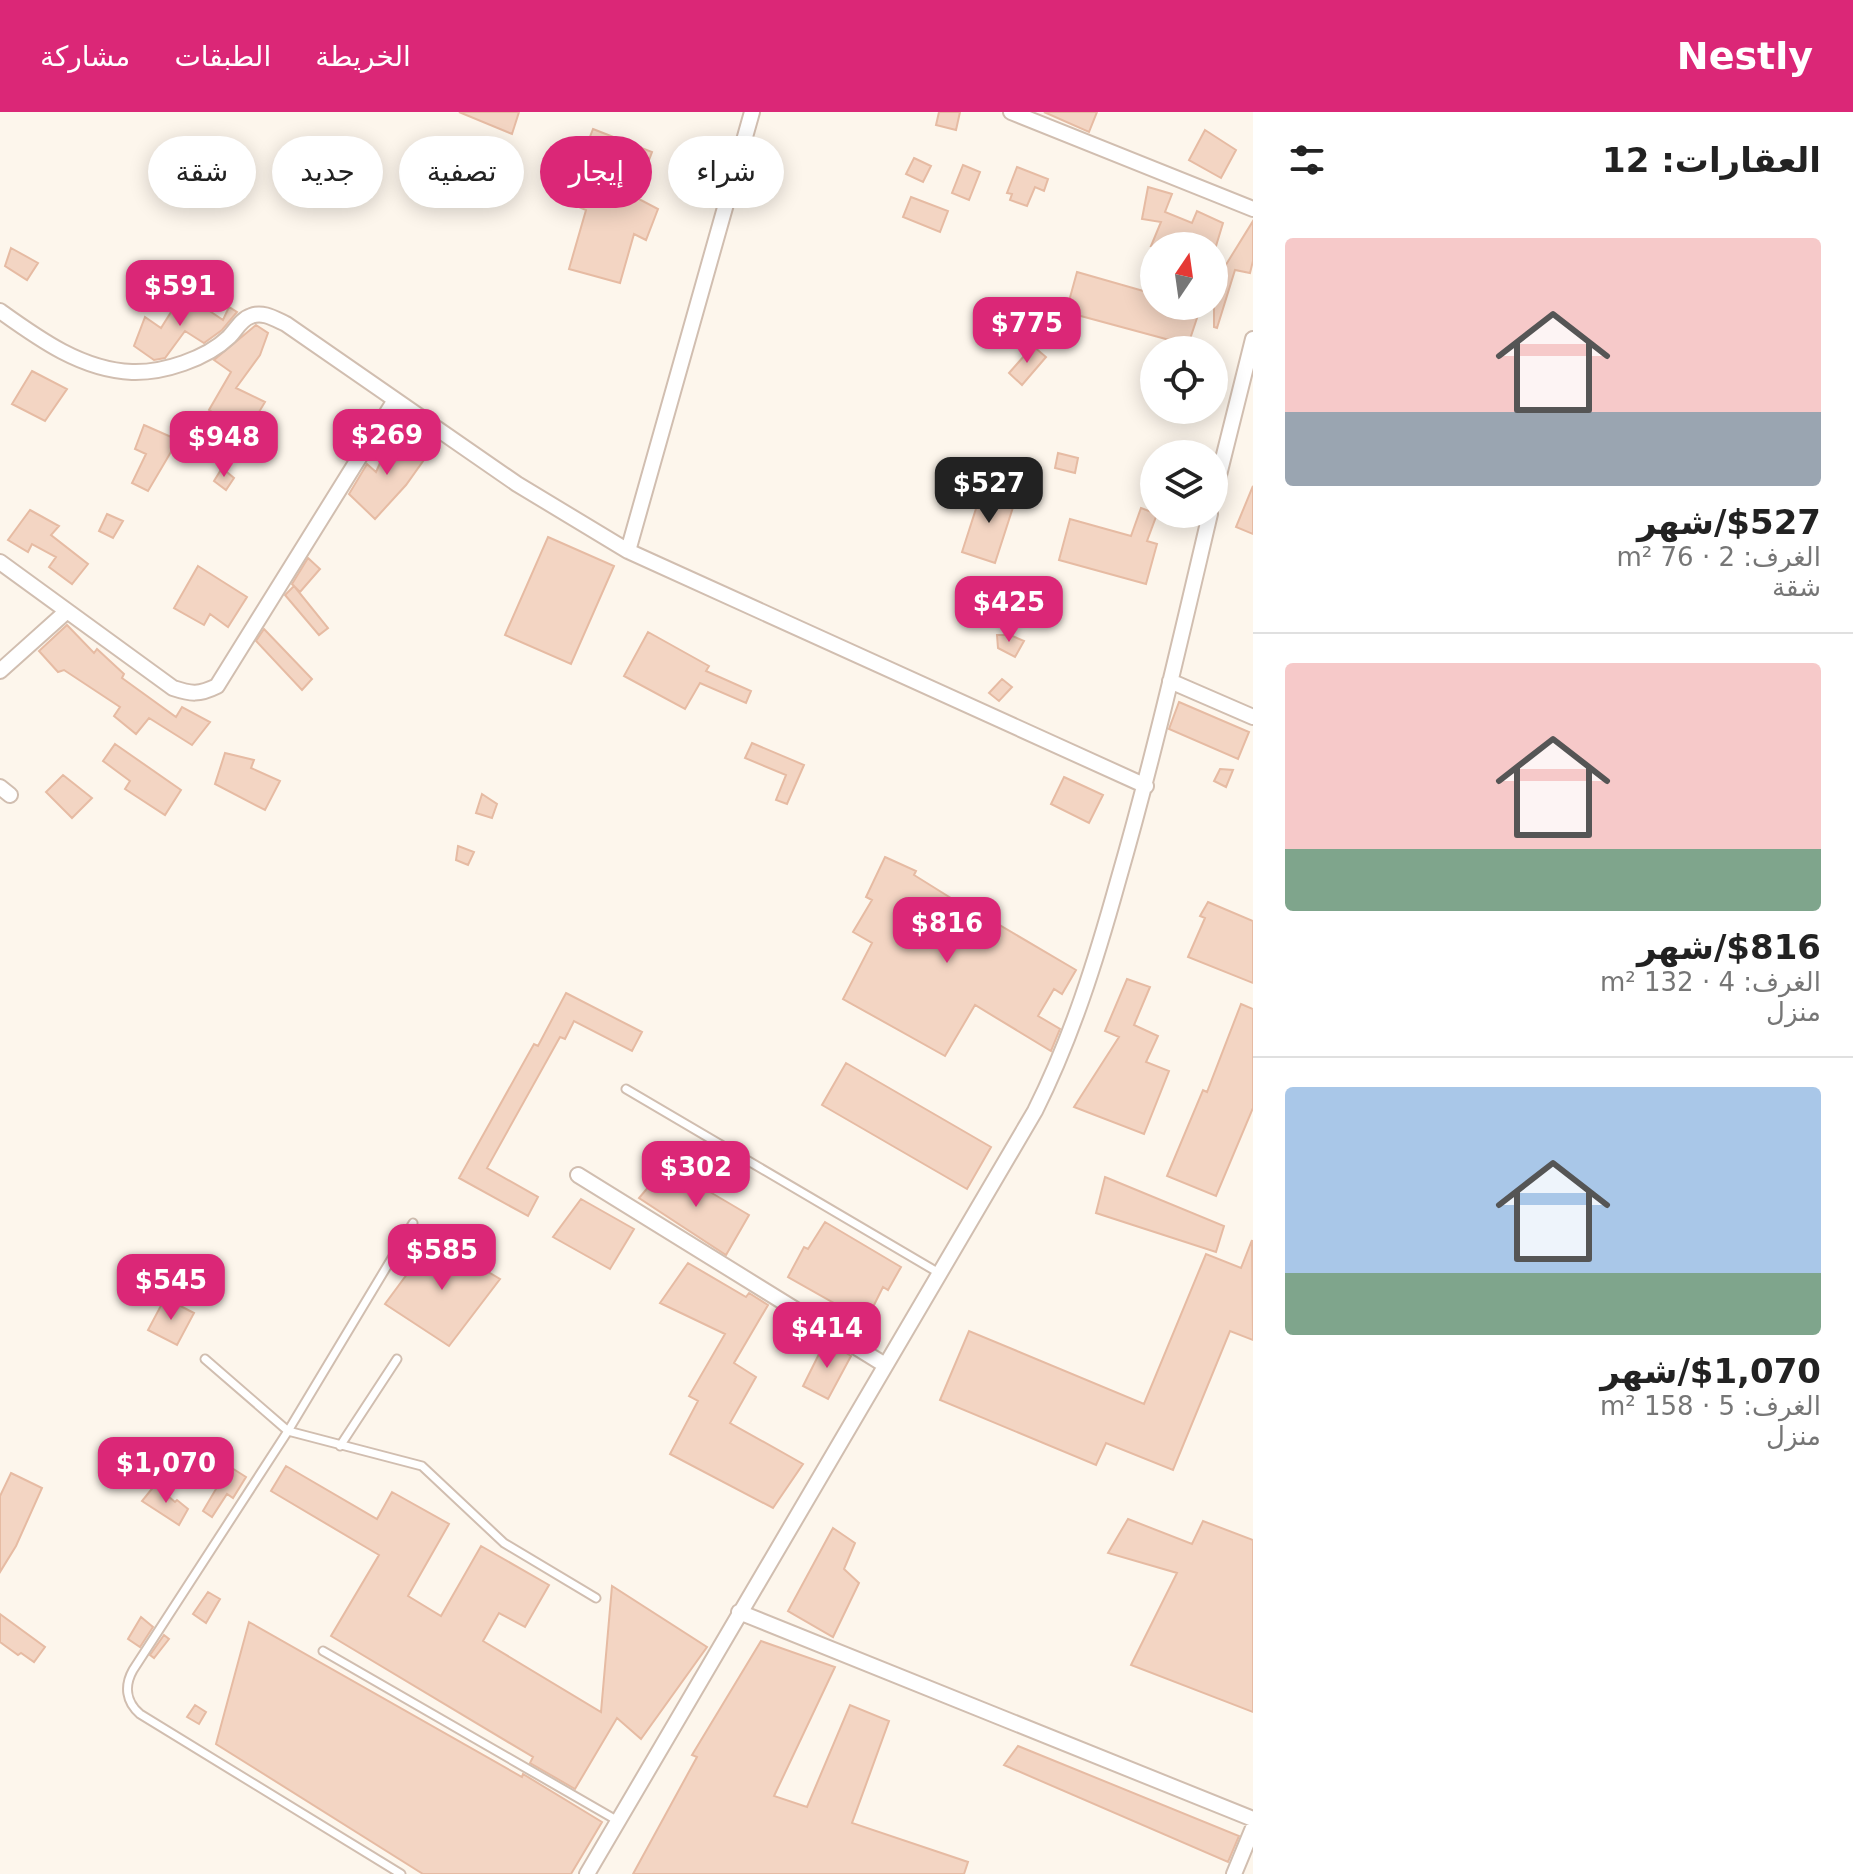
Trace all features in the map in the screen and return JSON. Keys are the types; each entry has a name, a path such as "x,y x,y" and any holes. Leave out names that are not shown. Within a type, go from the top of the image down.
{"street":[{"path":"628,551 752,112"},
{"path":"1011,112 1253,209"},
{"path":"0,311 59,350 85,362 132,372 166,368 197,356 228,338 251,315 270,316 517,484 628,551 1146,786"},
{"path":"1228,440 1253,339"},
{"path":"0,562 173,688 193,695 204,693 217,686 395,400"},
{"path":"587,1874 1035,1111 1068,1040 1146,786 1207,528"},
{"path":"0,671 67,611"},
{"path":"1170,681 1253,717"},
{"path":"578,1175 885,1365"},
{"path":"739,1612 1253,1819"},
{"path":"1234,1874 1253,1828"}],"lane":[{"path":"626,1089 939,1273"},
{"path":"401,1874 140,1714 128,1698 127,1687 133,1670 288,1431 413,1223"},
{"path":"205,1359 288,1431 422,1466 504,1543 596,1598"},
{"path":"340,1446 397,1359"},
{"path":"323,1651 618,1821"}],"building":[{"path":"459,112 519,112 512,134"},
{"path":"939,112 960,112 956,130 936,125"},
{"path":"1044,112 1097,112 1089,132"},
{"path":"593,129 611,136 590,136"},
{"path":"1205,130 1236,150 1221,178 1189,160"},
{"path":"914,158 931,166 923,182 906,174"},
{"path":"963,165 980,172 969,200 952,193"},
{"path":"1017,167 1048,179 1044,191 1035,187 1027,206 1010,200 1012,194 1007,193"},
{"path":"1148,187 1172,194 1165,212 1192,223 1197,211 1223,223 1220,232 1157,232 1161,222 1142,219"},
{"path":"911,197 948,211 940,232 903,217"},
{"path":"652,206 658,209 646,240 634,234 620,283 569,269 586,210 581,208"},
{"path":"1253,221 1250,273 1235,270 1228,293 1228,261"},
{"path":"11,248 38,263 27,280 5,266"},
{"path":"1077,272 1140,290 1140,320 1196,320 1191,336 1155,336 1066,312"},
{"path":"183,293 223,320 229,307 237,312 222,330 204,343 185,331 165,358 154,360 134,346 145,317 161,328"},
{"path":"256,325 268,333 260,355 236,388 265,402 247,432 209,410 231,372 214,360"},
{"path":"1033,346 1046,357 1022,385 1009,373"},
{"path":"32,371 67,389 45,421 12,404"},
{"path":"144,425 178,440 148,491 132,483 146,454 135,449"},
{"path":"393,434 426,457 375,519 349,494 367,464 376,472"},
{"path":"1058,453 1078,458 1075,473 1055,468"},
{"path":"222,468 234,478 226,490 214,481"},
{"path":"1253,486 1253,534 1236,527"},
{"path":"983,487 1016,498 995,563 962,552"},
{"path":"30,510 59,526 51,535 88,564 72,584 49,567 56,557 32,544 28,552 8,540"},
{"path":"1140,511 1140,528 1152,528 1147,541 1157,544 1146,584 1059,560 1070,519 1131,536"},
{"path":"107,514 123,521 113,538 99,531"},
{"path":"548,537 614,566 571,664 505,635"},
{"path":"308,558 320,569 300,592 292,584"},
{"path":"198,566 247,597 228,627 210,614 204,625 174,608"},
{"path":"294,586 328,628 319,635 285,595"},
{"path":"67,625 94,653 97,649 124,674 122,678 176,717 182,707 210,722 192,745 149,718 136,734 114,716 120,707 64,670 58,672 39,651"},
{"path":"264,629 312,679 302,690 256,641"},
{"path":"648,632 709,666 706,671 751,691 746,703 700,683 685,709 624,676"},
{"path":"997,635 1010,635 1024,641 1015,657 998,648"},
{"path":"1002,679 1012,687 999,701 989,693"},
{"path":"1179,702 1249,732 1238,759 1169,729"},
{"path":"752,743 804,765 787,804 776,800 786,775 745,758"},
{"path":"115,744 181,790 165,815 125,789 130,781 103,761"},
{"path":"225,753 254,760 251,768 280,781 265,810 215,784"},
{"path":"1220,769 1233,770 1226,787 1214,781"},
{"path":"63,775 92,798 72,818 46,792"},
{"path":"1064,777 1103,795 1089,823 1051,804"},
{"path":"482,794 497,804 492,818 476,813"},
{"path":"458,846 474,852 468,865 456,860"},
{"path":"885,857 916,871 914,875 983,918 1076,970 1062,994 1054,989 1038,1016 1060,1029 1051,1051 975,1005 945,1056 843,999 872,943 853,932 872,900 866,897"},
{"path":"1208,902 1253,921 1253,983 1188,957 1205,918 1200,916"},
{"path":"1127,979 1150,987 1134,1025 1158,1036 1146,1062 1169,1071 1144,1134 1074,1107 1119,1037 1105,1031"},
{"path":"566,993 642,1032 632,1051 574,1021 565,1039 560,1037 487,1168 538,1197 528,1216 459,1178"},
{"path":"1241,1004 1253,1009 1253,1108 1216,1196 1167,1176 1203,1090 1207,1092"},
{"path":"846,1063 991,1147 967,1189 822,1105"},
{"path":"666,1166 749,1215 726,1255 639,1198"},
{"path":"1105,1177 1224,1226 1216,1252 1096,1213"},
{"path":"581,1199 634,1229 610,1269 553,1237"},
{"path":"825,1222 901,1267 888,1290 883,1287 866,1321 788,1277 804,1247 808,1249"},
{"path":"433,1239 500,1279 449,1346 385,1304"},
{"path":"1252,1240 1253,1340 1230,1331 1173,1470 1106,1443 1096,1465 940,1400 969,1331 1144,1404 1206,1254 1241,1268"},
{"path":"688,1263 746,1297 749,1293 768,1305 734,1363 756,1377 730,1423 803,1464 773,1508 670,1454 698,1401 689,1396 725,1334 660,1303"},
{"path":"165,1298 194,1313 177,1345 148,1330"},
{"path":"826,1340 851,1356 828,1399 803,1386"},
{"path":"216,1458 246,1477 233,1498 227,1494 212,1517 203,1511 216,1489 203,1482"},
{"path":"286,1466 377,1519 392,1492 449,1524 408,1596 441,1616 481,1546 549,1585 525,1627 499,1613 483,1641 601,1712 612,1586 707,1647 641,1739 617,1718 575,1789 530,1763 533,1757 331,1636 379,1555 271,1491"},
{"path":"11,1473 42,1488 16,1546 0,1572 0,1496"},
{"path":"155,1485 188,1509 179,1525 142,1501"},
{"path":"1128,1519 1192,1544 1203,1521 1253,1540 1253,1712 1131,1665 1177,1573 1108,1553"},
{"path":"833,1528 855,1543 844,1569 859,1583 833,1637 788,1611"},
{"path":"208,1592 220,1599 206,1623 193,1614"},
{"path":"0,1614 45,1647 34,1662 0,1642"},
{"path":"141,1617 153,1627 140,1647 128,1639"},
{"path":"249,1622 522,1777 523,1774 602,1822 571,1874 423,1874 216,1744"},
{"path":"164,1635 169,1639 154,1658 150,1655"},
{"path":"761,1641 835,1667 774,1796 807,1807 850,1705 889,1721 852,1823 968,1862 964,1874 633,1874 697,1757 692,1755"},
{"path":"195,1705 206,1712 199,1724 187,1717"},
{"path":"1018,1746 1239,1836 1228,1862 1004,1765"}]}
